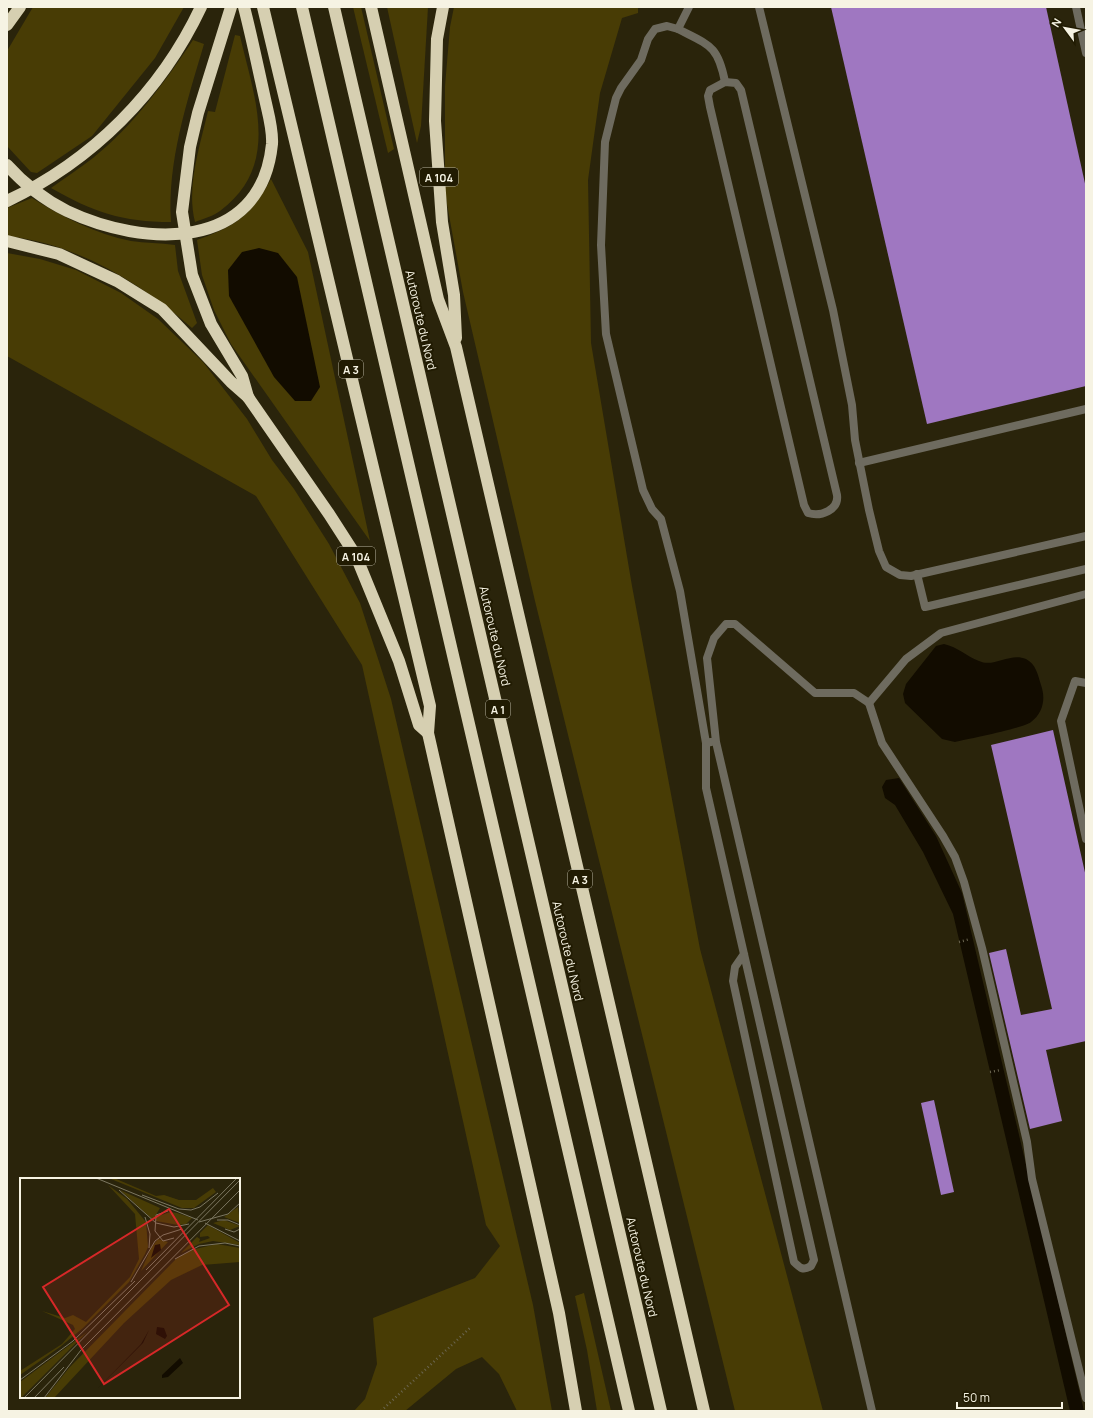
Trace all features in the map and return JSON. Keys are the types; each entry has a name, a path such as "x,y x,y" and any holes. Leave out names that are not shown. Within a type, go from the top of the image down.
{"highway":[{"path":"7,25 20,7"},
{"path":"7,201 47,180 72,163 119,123 140,101 177,52 201,7"},
{"name":"A 104","path":"230,7 190,147 185,181 182,212 192,275 211,324 242,376 248,397 329,514 356,556 399,661 419,725 428,733"},
{"path":"7,165 17,176 67,211 109,227 138,234 166,234 204,231 221,224 238,212 251,199 261,182 272,143 269,121 244,7"},
{"name":"A 3","path":"263,7 430,706 428,733 557,1305 576,1411"},
{"path":"302,7 629,1411"},
{"name":"Autoroute du Nord","path":"334,7 661,1411"},
{"name":"A 3","path":"371,7 438,299 456,347 704,1411"},
{"name":"A 104","path":"443,7 437,39 435,121 442,222 454,295 456,347"},
{"path":"7,242 59,254 117,281 162,309 231,382 248,397"}],"lane":[{"path":"678,29 689,7"},
{"path":"759,7 833,310 852,405 855,440 859,462 879,551 886,567 900,574 911,576 1086,536"},
{"path":"1076,7 1086,53"},
{"path":"725,82 721,63 716,52 706,43 678,29 667,26 655,29 648,39 641,60 621,88 616,98 605,142 601,245 606,334 643,490 652,509 660,519 680,591 706,742 706,788 744,954 814,1260 811,1266 806,1269 800,1268 794,1262 733,981 736,967 744,954"},
{"path":"725,82 736,83 741,90 837,495 837,504 834,508 817,514 808,513 804,505 710,107 708,96 710,90 725,82"},
{"path":"859,462 1086,409"},
{"path":"918,574 925,607 1086,569"},
{"path":"869,703 906,659 941,633 1086,594"},
{"path":"872,1411 716,742 707,658 714,638 726,624 735,624 815,693 854,693 869,703 882,743 943,836 954,857 964,882 982,948 1027,1142 1032,1179 1086,1398"},
{"path":"1086,683 1075,681 1061,721 1086,838"},
{"path":"706,742 716,742"}],"path":[{"path":"959,942 973,938"},
{"path":"990,1072 1004,1069"},
{"path":"382,1411 471,1327"}],"shaded area":[{"path":"33,7 184,7 155,58 92,136 37,173 31,172 7,146 7,51"},
{"path":"353,7 361,7 394,149 388,153"},
{"path":"387,7 428,7 421,126 417,143"},
{"path":"454,7 638,7 638,13 622,18 600,93 588,180 591,343 632,586 700,949 823,1411 735,1411 535,601 463,292 445,193 445,86 450,27"},
{"path":"235,35 240,36 252,83 258,129 257,151 251,173 239,193 220,211 195,222 192,195 195,166 208,111 215,112"},
{"path":"193,40 204,44 185,110 175,155 172,177 171,222 137,220 108,214 51,188 93,158 122,132 148,103"},
{"path":"271,179 308,252 370,541 231,344 214,310 202,275 197,240 222,230 241,218 249,211 264,192"},
{"path":"32,198 67,218 105,234 131,241 175,245 178,271 197,323 192,328 151,295 83,256 33,240 7,236 7,208"},
{"path":"259,248 278,253 297,277 320,387 311,401 295,401 274,377 229,296 228,270 242,252"},
{"path":"7,253 40,259 76,270 121,293 158,319 203,362 247,419 272,460 294,489 329,544 360,603 391,699 533,1305 552,1411 517,1411 499,1374 482,1357 456,1369 405,1411 354,1411 365,1399 377,1364 373,1318 475,1278 500,1246 486,1225 362,665 256,496 7,356"},
{"path":"944,644 954,647 974,659 985,663 1014,657 1020,657 1029,661 1039,677 1043,695 1041,710 1031,722 1007,730 955,742 942,739 905,703 903,694 906,684 936,646"},
{"path":"899,778 936,836 962,893 1084,1411 1070,1411 953,914 923,852 895,805 885,798 882,787 886,780"},
{"path":"584,1293 611,1411 597,1411 587,1350 575,1296"}],"building":[{"path":"831,7 1046,7 1086,188 1086,386 927,424"},
{"path":"1053,730 1086,877 1086,1041 1046,1050 1062,1121 1030,1129 989,953 1006,949 1021,1015 1052,1009 991,745"},
{"path":"934,1100 954,1192 941,1195 921,1103"}]}
